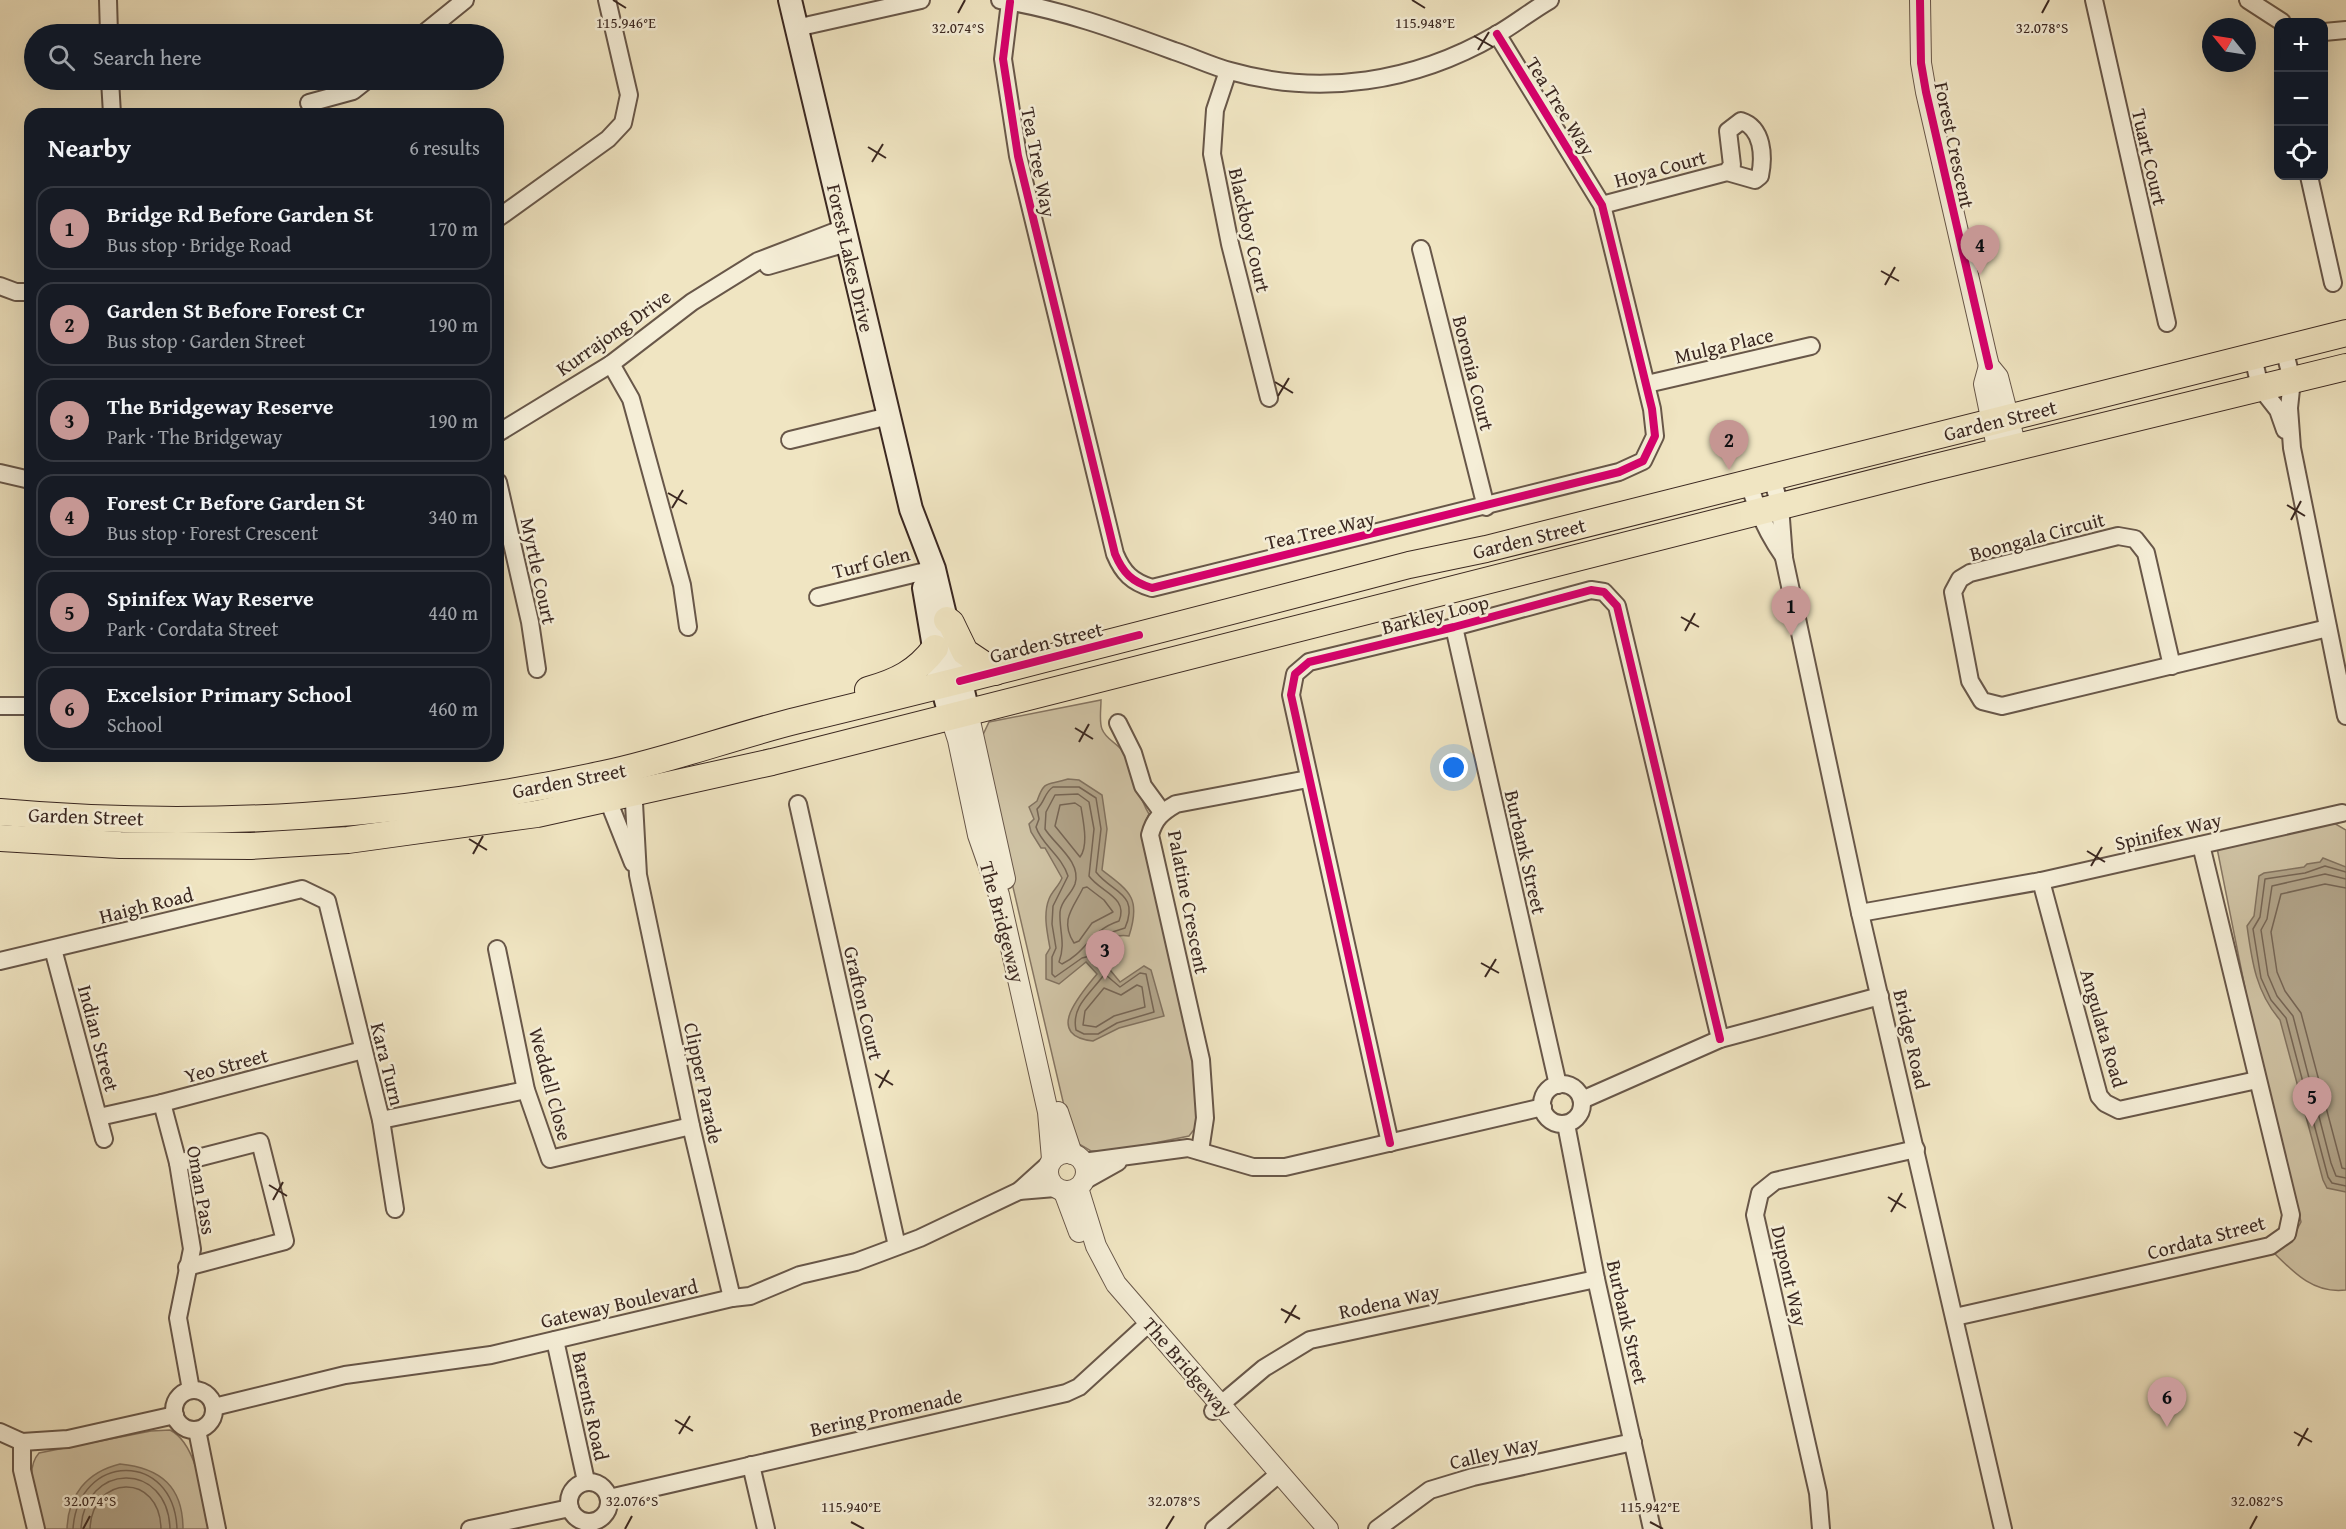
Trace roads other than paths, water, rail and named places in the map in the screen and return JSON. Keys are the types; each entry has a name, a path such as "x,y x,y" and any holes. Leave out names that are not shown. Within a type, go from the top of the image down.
{"main road":[{"name":"Forest Lakes Drive","path":"790,0 913,516 927,570 947,620 951,684"},
{"name":"Garden Street","path":"632,781 772,727 951,684 1409,565 1496,546 2346,333"},
{"name":"Garden Street","path":"0,812 184,819 275,817 603,787 772,762 1115,677 2007,449 2346,367"},
{"name":"Forest Lakes Drive","path":"927,570 935,648 951,684"},
{"path":"947,620 951,623 965,652 995,672"},
{"path":"772,727 780,718 795,708 895,683 917,669 935,648"},
{"name":"The Bridgeway","path":"951,684 959,714"},
{"name":"Garden Street","path":"0,838 120,845 239,846 348,840 537,814 603,787"}],"street":[{"path":"108,0 109,24"},
{"path":"435,24 465,0"},
{"path":"504,214 608,139 623,123 629,95 607,0"},
{"path":"796,28 921,0"},
{"path":"1005,1 1028,3 1096,23 1228,71 1274,81 1336,85 1399,76 1453,57 1497,34 1550,0"},
{"name":"Forest Crescent","path":"1920,0 1921,63 1926,93 1989,366 1984,384 2000,420 2007,449"},
{"name":"Tuart Court","path":"2094,0 2167,323"},
{"path":"2247,0 2276,18"},
{"name":"Tea Tree Way","path":"1005,1 1003,59 1018,156 1082,430 1121,569 1130,579 1152,588 1486,507 1619,472 1643,461 1656,436 1647,384 1602,205 1497,34"},
{"path":"2328,32 2346,30"},
{"name":"Blackboy Court","path":"1228,71 1215,110 1212,154 1230,244 1269,398"},
{"path":"111,90 112,108"},
{"path":"309,103 354,90"},
{"name":"Hoya Court","path":"1602,205 1727,172"},
{"path":"2310,180 2333,283"},
{"name":"Kurrajong Drive","path":"504,429 611,364 711,289 752,267 758,261 846,236"},
{"name":"Boronia Court","path":"1421,249 1486,507"},
{"path":"0,286 16,292 24,292"},
{"name":"Mulga Place","path":"1647,384 1811,345"},
{"path":"2284,349 2292,380 2289,408 2292,448 2346,717"},
{"path":"2253,357 2260,387 2278,410 2292,448"},
{"path":"611,364 631,399 682,585 688,627"},
{"path":"790,440 889,416"},
{"path":"0,472 24,478"},
{"name":"Bridge Road","path":"1761,480 1784,558 1860,913 2003,1529"},
{"name":"Bridge Road","path":"1761,480 1769,509 1768,536 1784,558"},
{"name":"Myrtle Court","path":"504,508 530,622 537,669"},
{"name":"Boongala Circuit","path":"2172,666 2146,553 2135,539 2118,536 1971,573 1960,579 1953,592 1970,681 1982,701 2002,706 2172,666 2328,628"},
{"name":"Turf Glen","path":"818,597 927,570"},
{"name":"Barkley Loop","path":"1390,1143 1291,695 1295,674 1309,662 1454,627 1591,590 1604,592 1617,606 1720,1038"},
{"name":"Burbank Street","path":"1454,627 1557,1085"},
{"path":"0,706 24,706"},
{"name":"The Bridgeway","path":"959,714 958,740 978,835 999,895 1048,1112 1051,1162 1048,1178 1073,1177"},
{"name":"The Bridgeway","path":"959,714 1073,1177 1096,1246 1109,1272 1146,1326 1276,1477 1314,1529"},
{"path":"1118,723 1133,753 1143,786 1162,812"},
{"name":"Palatine Crescent","path":"1200,1151 1205,1118 1201,1060 1150,835 1153,824 1162,812 1176,804 1308,779"},
{"name":"Clipper Parade","path":"632,781 638,875 691,1126 732,1298"},
{"name":"Clipper Parade","path":"603,787 638,875"},
{"name":"Grafton Court","path":"798,804 897,1246"},
{"name":"Spinifex Way","path":"1860,913 2041,880 2345,811"},
{"name":"Cordata Street","path":"1955,1317 2270,1246 2287,1234 2291,1215 2201,844"},
{"name":"Angulata Road","path":"2041,880 2099,1096 2104,1103 2119,1110 2257,1080"},
{"name":"Haigh Road","path":"0,962 302,889"},
{"name":"Kara Turn","path":"302,889 327,901 381,1120 526,1090"},
{"name":"Indian Street","path":"53,949 104,1139"},
{"name":"Weddell Close","path":"497,949 526,1090 550,1159 691,1126"},
{"path":"1582,1100 1720,1038 1880,996"},
{"name":"Yeo Street","path":"99,1117 162,1103 363,1050"},
{"path":"1557,1085 1571,1087 1582,1100 1580,1113 1566,1124 1553,1122 1543,1107 1546,1094 1557,1085"},
{"name":"Oman Pass","path":"162,1103 178,1163 192,1249 178,1317 191,1390"},
{"name":"Gateway Boulevard","path":"214,1407 345,1375 491,1355 732,1298 750,1296 800,1275 856,1263 920,1238 1019,1191 1073,1177 1127,1158 1167,1149 1200,1151 1253,1167 1285,1167 1543,1107"},
{"path":"381,1120 396,1209"},
{"name":"Burbank Street","path":"1566,1124 1596,1279 1652,1529"},
{"path":"178,1163 260,1142 285,1241 187,1267"},
{"name":"Dupont Way","path":"1821,1529 1818,1493 1755,1215 1760,1193 1775,1181 1916,1149"},
{"path":"1051,1162 1062,1154 1073,1177"},
{"name":"Gateway Boulevard","path":"1019,1191 1051,1162"},
{"name":"Rodena Way","path":"1217,1408 1264,1368 1310,1340 1596,1279"},
{"name":"Bering Promenade","path":"609,1498 1066,1393 1078,1387 1146,1326"},
{"name":"Barents Road","path":"555,1340 586,1481"},
{"path":"191,1390 203,1392 210,1398 214,1407 213,1416 206,1426 197,1430 185,1428 175,1415 175,1404 182,1394 191,1390"},
{"path":"0,1432 22,1442 68,1439 175,1415"},
{"path":"197,1430 218,1529"},
{"path":"22,1442 22,1470 36,1529"},
{"name":"Calley Way","path":"1377,1529 1430,1490 1473,1477 1633,1442"},
{"path":"751,1465 766,1529"},
{"path":"1214,1529 1276,1477"},
{"name":"The Bridgeway","path":"1276,1477 1328,1529"},
{"path":"586,1481 601,1485 609,1498 604,1515 595,1525 579,1520 570,1508 572,1491 586,1481"},
{"path":"470,1529 570,1508"}],"water":[{"path":"1068,779 1079,780 1102,795 1107,829 1102,870 1120,884 1131,897 1133,905 1134,913 1129,936 1113,938 1097,954 1120,982 1144,966 1151,970 1164,1016 1119,1028 1093,1041 1078,1037 1070,1031 1068,1022 1076,1002 1097,974 1086,962 1059,984 1046,979 1046,955 1050,948 1046,911 1050,896 1062,878 1045,848 1041,848 1031,832 1029,824 1034,819 1029,807 1037,801 1042,789 1048,784"},
{"path":"2323,858 2346,867 2346,1192 2327,1188 2323,1180 2280,1020 2265,999 2256,976 2247,926 2254,916 2259,876 2264,873 2304,867 2307,864 2320,862"},
{"path":"120,1464 147,1470 167,1482 179,1502 183,1529 67,1529 71,1506 82,1487 98,1473"}],"place":[{"name":"Forest Cr Before Garden St","path":"1980,275"},
{"name":"Garden St Before Forest Cr","path":"1729,470"},
{"name":"Bridge Rd Before Garden St","path":"1791,636"},
{"name":"The Bridgeway Reserve","path":"1105,980"},
{"name":"Spinifex Way Reserve","path":"2312,1127"},
{"name":"Excelsior Primary School","path":"2167,1427"}]}
